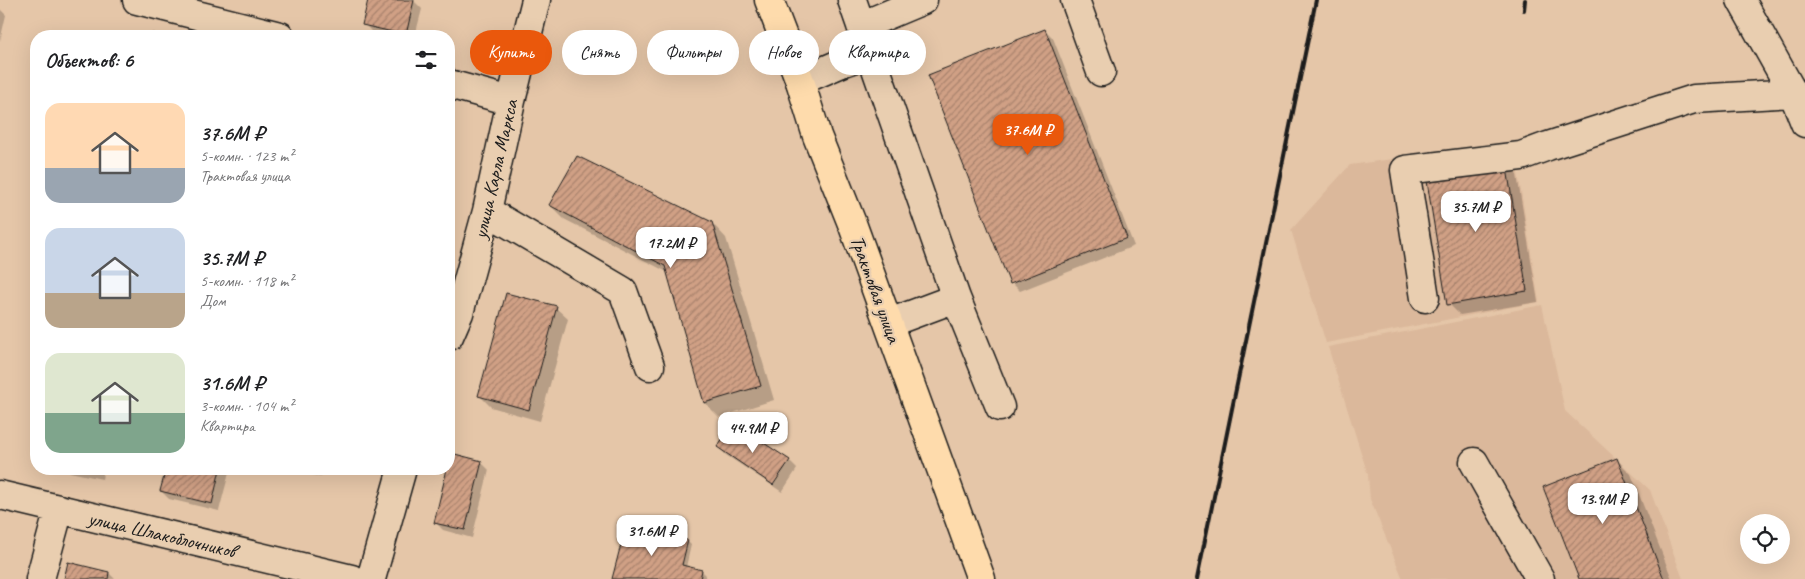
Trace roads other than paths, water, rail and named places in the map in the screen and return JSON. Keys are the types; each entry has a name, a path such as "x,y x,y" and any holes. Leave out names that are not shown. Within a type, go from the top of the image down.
{"main road":[{"name":"Трактовая улица","path":"769,0 889,323 981,579"}],"street":[{"path":"137,0 205,27 230,30"},
{"name":"улица Карла Маркса","path":"455,322 487,210 536,0"},
{"path":"852,0 862,30"},
{"path":"861,26 923,0"},
{"path":"1075,0 1101,72"},
{"path":"1741,0 1793,93 1805,123"},
{"path":"800,81 829,68"},
{"path":"878,75 956,298 1000,407"},
{"path":"455,86 511,101"},
{"path":"1425,298 1405,170 1521,156 1694,99 1793,93"},
{"path":"487,210 623,292 650,366"},
{"path":"889,323 956,298"},
{"path":"1474,462 1540,579"},
{"path":"371,579 400,475"},
{"name":"улица Шлакоблочников","path":"0,495 352,579"},
{"path":"40,579 59,510"}],"railway":[{"path":"1197,579 1316,0"},
{"path":"1524,10 1525,0"}]}
